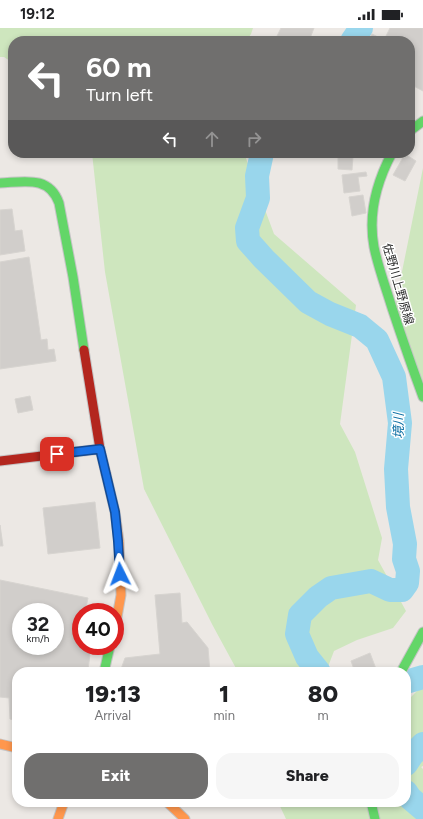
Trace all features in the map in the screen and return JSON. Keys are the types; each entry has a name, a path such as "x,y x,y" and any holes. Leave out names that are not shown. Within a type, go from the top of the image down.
{"street":[{"path":"415,128 423,121"},
{"name":"佐野川上野原線","path":"389,158 377,187 374,206 373,240 395,317 423,397"},
{"path":"0,182 37,183 49,187 56,195 59,203 73,277 100,449 115,512 118,541 119,603"},
{"path":"0,461 100,449"},
{"path":"404,667 423,632"},
{"path":"105,667 108,655"},
{"path":"0,744 12,747"},
{"path":"58,819 62,807"},
{"path":"172,807 185,819"},
{"path":"372,807 375,819"}],"green space":[{"path":"0,28 253,28 250,36 8,36 8,60 4,57 0,57"},
{"path":"93,158 246,158 274,234 356,305 340,424 355,452 382,538 378,560 406,611 393,628 357,640 334,651 328,667 235,667 144,489 105,272"},
{"path":"423,168 423,400 393,316"},
{"path":"423,685 423,766 421,767 423,769 423,819 286,819 280,807 411,807 411,697"}],"building":[{"path":"281,28 314,28 311,36 277,36"},
{"path":"390,28 423,28 423,91 415,87 415,36 386,36"},
{"path":"338,158 353,158 352,170 338,169"},
{"path":"403,158 411,158 416,161 405,181 393,175"},
{"path":"366,172 367,176 358,177 360,191 344,193 342,175"},
{"path":"363,195 366,213 352,216 349,197"},
{"path":"12,209 15,231 22,230 25,251 0,255 0,210"},
{"path":"29,257 41,340 47,339 48,350 54,349 56,361 0,369 0,262"},
{"path":"30,396 33,410 18,413 15,399"},
{"path":"95,502 100,548 48,554 43,508"},
{"path":"0,525 3,546 0,546"},
{"path":"0,580 88,598 87,603 72,603 72,655 90,655 88,667 12,667 12,720 10,719 9,698 0,697"},
{"path":"180,593 182,623 187,622 208,648 210,667 122,667 125,658 160,654 155,595"},
{"path":"370,653 375,667 353,667 351,661"}],"waterway":[{"name":"境川","path":"355,36 361,28"},
{"name":"境川","path":"261,158 257,176 258,198 247,228 248,241 264,259 308,302 330,314 360,326 377,340 394,377 400,423 396,469 398,507 405,544 404,559 408,571 407,583 402,590 390,590 371,581 331,588 318,597 300,615 297,634 307,657 315,667"},
{"name":"境川","path":"411,681 423,677"},
{"name":"境川","path":"411,756 423,744"},
{"name":"境川","path":"411,799 423,809"}],"traffic: fast":[{"path":"415,127 423,121"},
{"path":"390,158 382,175 375,198 372,235 380,270 423,397"},
{"path":"0,183 35,182 49,188 55,194 59,203 73,277 84,350"},
{"path":"404,667 423,632"},
{"path":"105,667 108,655"},
{"path":"372,807 375,819"}],"traffic: slow":[{"path":"106,474 115,512 119,541 121,595 120,603"},
{"path":"0,744 12,747"},
{"path":"58,819 62,807"},
{"path":"172,807 185,819"}],"traffic: jam":[{"path":"84,350 100,449 106,474"},
{"path":"0,461 100,449"}],"route":[{"path":"57,454 100,449 115,512 120,574"}]}
